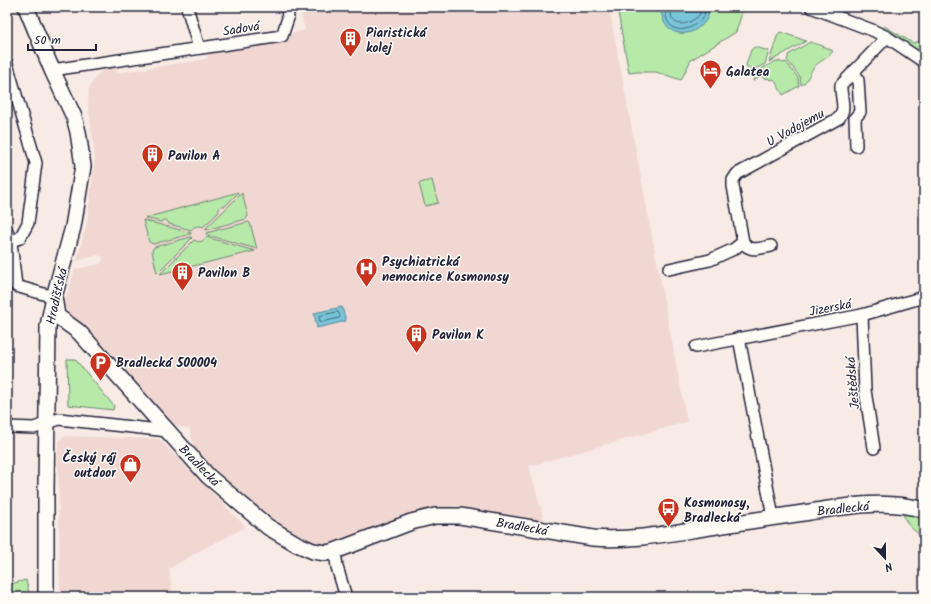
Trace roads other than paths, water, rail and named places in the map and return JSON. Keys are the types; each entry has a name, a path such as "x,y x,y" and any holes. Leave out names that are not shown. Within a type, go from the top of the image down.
{"street":[{"name":"Hradišťská","path":"26,7 52,70 74,117 81,146 83,166 73,227 54,297 48,333 46,597"},
{"path":"187,7 199,48"},
{"name":"Sadová","path":"52,70 282,36 288,18 287,7"},
{"path":"811,7 887,37 924,62"},
{"name":"U Vodojemu","path":"743,242 733,186 733,180 737,174 839,118 844,108 841,85 887,37"},
{"path":"7,64 36,163 28,223 20,238 9,242"},
{"path":"854,71 858,80 860,112 855,118 856,146"},
{"path":"7,230 16,286 54,297"},
{"path":"669,269 710,260 734,249 743,242 749,249 771,246"},
{"name":"Bradlecká","path":"54,297 57,316 79,332 208,476 268,527 297,544 313,551 326,553 335,552 411,522 435,516 460,516 593,538 630,539 773,517 877,504 900,505 924,510"},
{"name":"Jizerská","path":"696,346 862,315 924,297"},
{"name":"Ještědská","path":"862,315 865,390 874,448"},
{"path":"739,338 773,517"},
{"path":"7,427 34,428 58,420 168,431"},
{"path":"335,552 346,597"}],"water":[{"path":"663,7 708,7 709,10 706,20 701,26 688,33 678,33 666,26 662,14"},
{"path":"342,307 346,321 317,328 314,313"}],"place":[{"name":"Piaristická kolej","path":"351,58"},
{"name":"Galatea","path":"711,90"},
{"name":"Pavilon A","path":"152,174"},
{"name":"Psychiatrická nemocnice Kosmonosy","path":"366,288"},
{"name":"Pavilon B","path":"182,292"},
{"name":"Pavilon K","path":"417,354"},
{"name":"Bradlecká 500004","path":"100,382"},
{"name":"Český ráj outdoor","path":"131,484"},
{"name":"Kosmonosy, Bradlecká","path":"668,528"}]}
